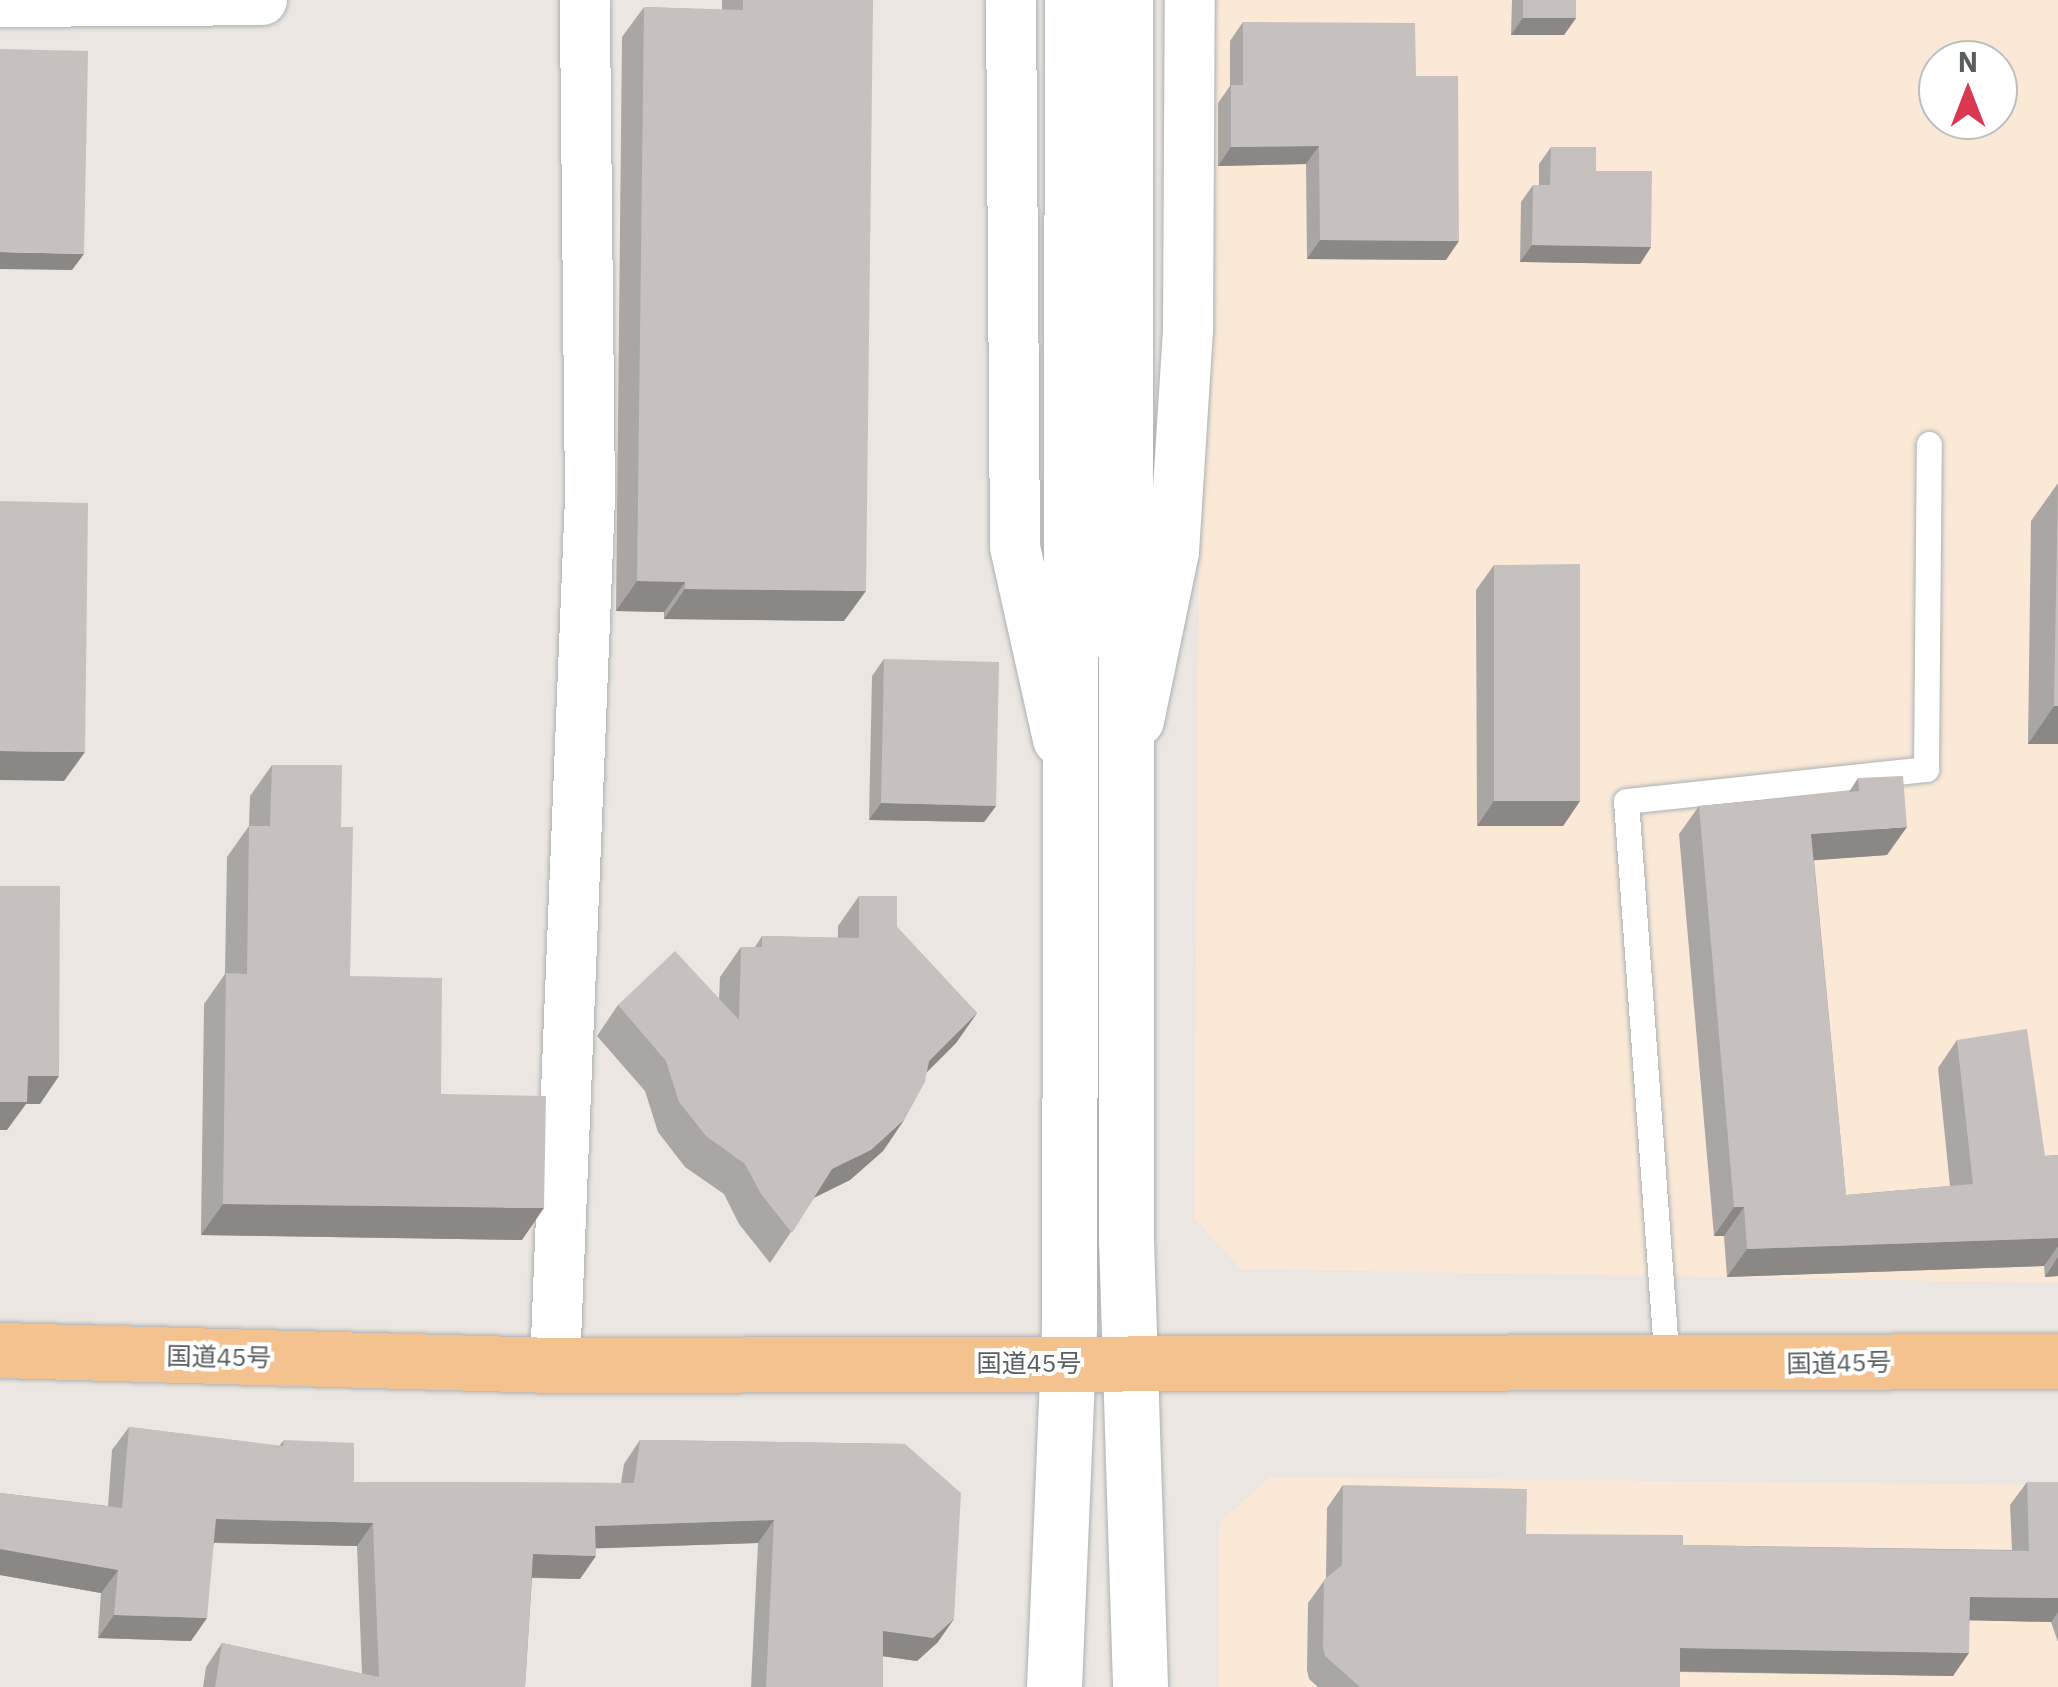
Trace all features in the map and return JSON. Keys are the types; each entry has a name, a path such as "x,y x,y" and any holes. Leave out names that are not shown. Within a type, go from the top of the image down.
{"highway":[{"name":"国道45号","path":"0,1350 555,1365 2058,1361"}],"street":[{"path":"0,2 262,0"},
{"path":"555,1365 590,497 585,0"},
{"path":"1011,0 1015,547 1070,794"},
{"path":"1124,798 1174,552 1188,330 1190,0"},
{"path":"1054,1687 1067,1363 1072,14"},
{"path":"1125,14 1124,798 1129,1364 1140,1687"}],"lane":[{"path":"1667,1365 1626,801 1926,769 1929,444"}],"shaded area":[{"path":"1203,0 2058,0 2058,1283 1241,1269 1194,1218"},
{"path":"1270,1477 2058,1485 2058,1687 1218,1687 1219,1523"}],"building":[{"path":"743,0 873,0 866,591 685,589 685,582 637,581 644,7 743,10"},
{"path":"1523,0 1576,0 1576,18 1523,18"},
{"path":"1243,22 1415,23 1416,76 1458,76 1459,241 1320,240 1319,146 1231,147 1231,85 1243,85"},
{"path":"0,49 88,51 84,254 0,252"},
{"path":"1551,147 1596,147 1596,171 1652,171 1651,247 1532,245 1533,185 1550,185"},
{"path":"2058,483 2058,706 2054,706"},
{"path":"0,501 88,503 85,752 0,751"},
{"path":"1580,564 1580,801 1494,801 1494,565"},
{"path":"884,659 999,662 996,806 881,803"},
{"path":"272,765 342,765 341,827 353,827 350,976 442,978 441,1094 546,1096 544,1208 223,1204 226,973 247,974 249,826 270,826"},
{"path":"1903,776 1907,827 1811,834 1846,1195 1973,1184 1957,1040 2027,1029 2045,1156 2058,1155 2058,1238 1747,1249 1744,1207 1734,1207 1699,806 1859,791 1858,778"},
{"path":"0,886 60,886 59,1076 28,1076 27,1102 0,1102"},
{"path":"859,896 897,896 897,927 977,1013 929,1061 925,1082 904,1120 871,1150 832,1169 792,1233 761,1194 745,1164 706,1136 679,1102 666,1061 618,1005 675,951 739,1020 741,947 762,947 762,936 859,938"},
{"path":"129,1427 283,1446 284,1440 354,1443 354,1482 634,1483 640,1440 905,1444 961,1493 954,1619 933,1638 883,1631 883,1687 766,1687 774,1520 595,1526 596,1556 533,1554 525,1687 215,1687 222,1643 379,1677 373,1523 216,1519 207,1618 114,1615 118,1570 0,1549 0,1493 122,1508"},
{"path":"2027,1482 2058,1482 2058,1598 1970,1597 1969,1653 1680,1648 1680,1687 1360,1687 1325,1656 1324,1580 1342,1565 1343,1485 1527,1489 1526,1534 1683,1535 1683,1545 2029,1551"}]}
